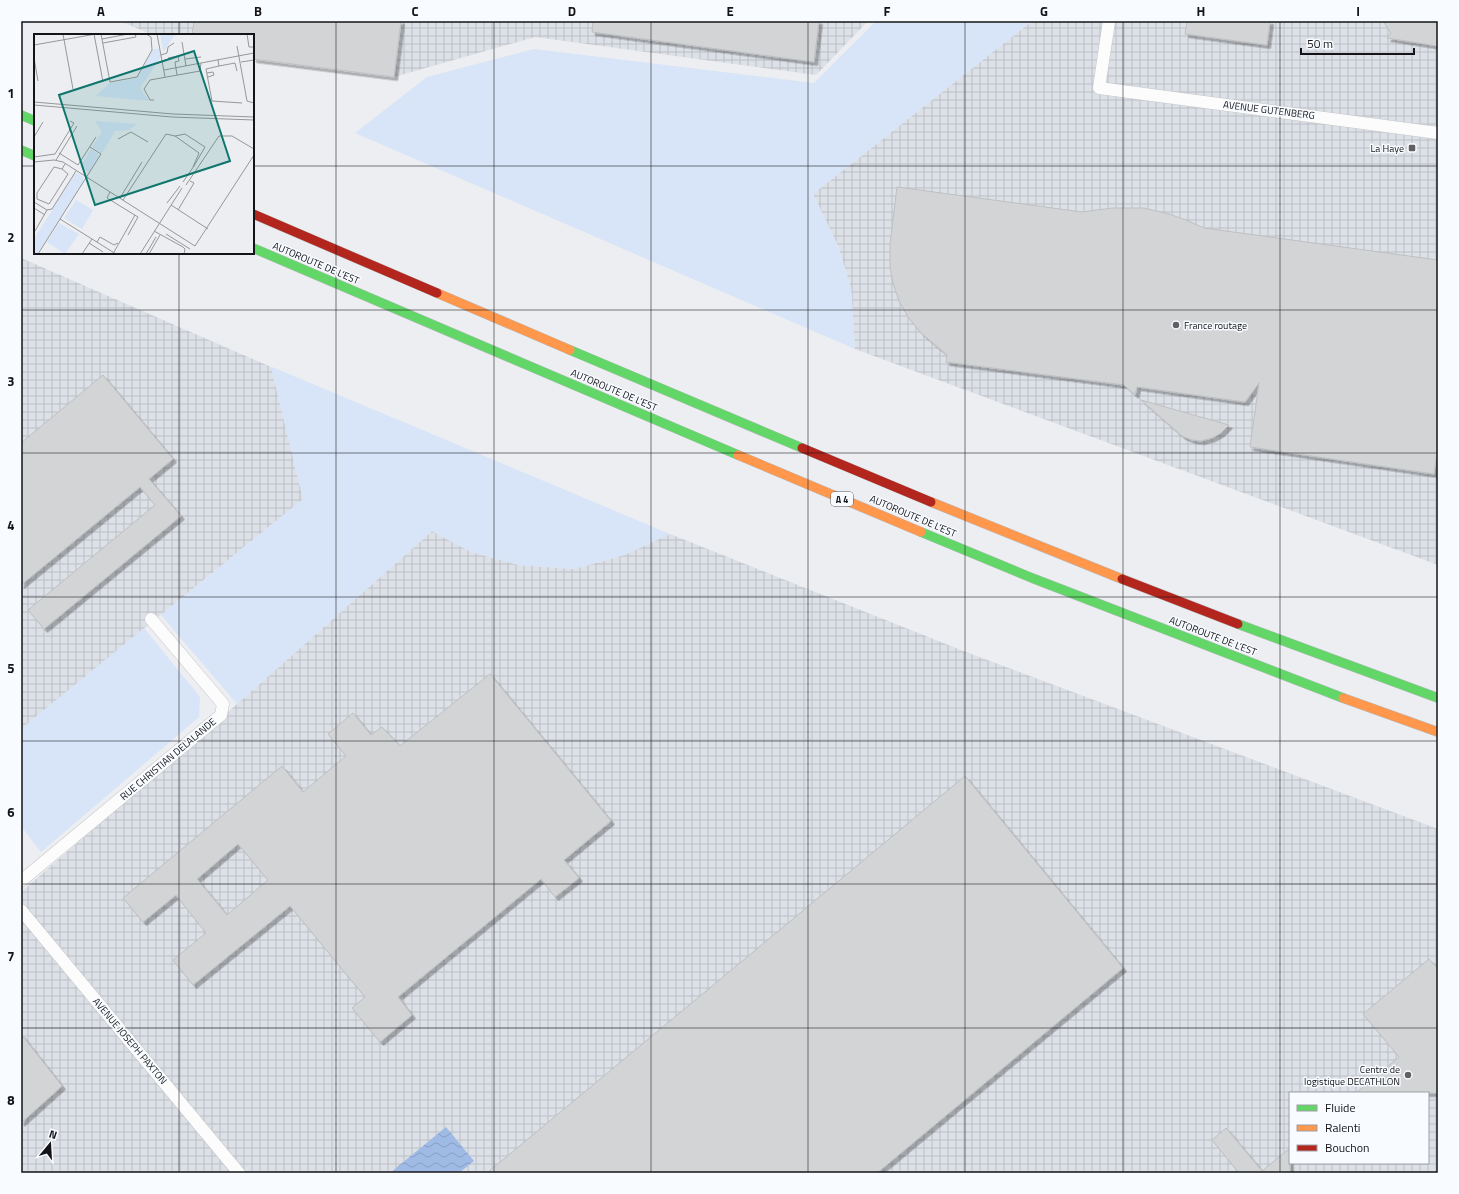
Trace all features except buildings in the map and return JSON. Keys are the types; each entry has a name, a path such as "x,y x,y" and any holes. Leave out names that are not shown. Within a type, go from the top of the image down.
{"highway":[{"path":"21,116 34,121"},
{"path":"21,150 34,156"},
{"name":"AUTOROUTE DE L’EST","path":"254,214 802,448 1049,550 1306,650 1438,698"},
{"name":"AUTOROUTE DE L’EST","path":"254,248 799,481 1032,578 1328,692 1438,732"}],"street":[{"name":"AVENUE GUTENBERG","path":"1109,21 1099,88 1438,134"},
{"name":"RUE CHRISTIAN DELALANDE","path":"21,881 221,715 223,704 151,619"},
{"name":"AVENUE JOSEPH PAXTON","path":"21,910 239,1173"}],"shaded area":[{"path":"120,21 868,21 816,75 535,37 394,77 254,59 254,34 151,34"},
{"path":"876,21 1032,21 813,194 838,247 851,288 855,349 355,133 427,77 534,49 814,83"},
{"path":"1032,21 1438,21 1438,565 855,349 851,288 838,246 813,194"},
{"path":"21,258 271,367 303,499 21,729"},
{"path":"271,367 670,534 624,555 574,569 519,565 471,552 432,531 237,704 161,615 303,499"},
{"path":"432,531 471,552 519,565 574,569 624,555 670,534 966,652 1438,829 1438,1173 21,1173 21,892 237,704"},
{"path":"144,628 200,697 199,717 41,852 21,826 21,729"}],"water":[{"path":"446,1127 474,1161 459,1173 390,1173"}],"traffic: fast":[{"path":"21,115 34,121"},
{"path":"21,150 34,156"},
{"path":"254,248 738,455"},
{"path":"570,350 802,448"},
{"path":"921,532 1032,578 1343,698"},
{"path":"1238,624 1438,698"}],"traffic: slow":[{"path":"437,293 570,350"},
{"path":"738,455 921,532"},
{"path":"931,502 1122,579"},
{"path":"1343,698 1438,732"}],"traffic: jam":[{"path":"254,214 437,293"},
{"path":"802,448 931,502"},
{"path":"1122,579 1238,624"}],"place":[{"name":"La Haye","path":"1412,148"},
{"name":"France routage","path":"1176,325"},
{"name":"Centre de logistique DECATHLON","path":"1408,1075"}]}
